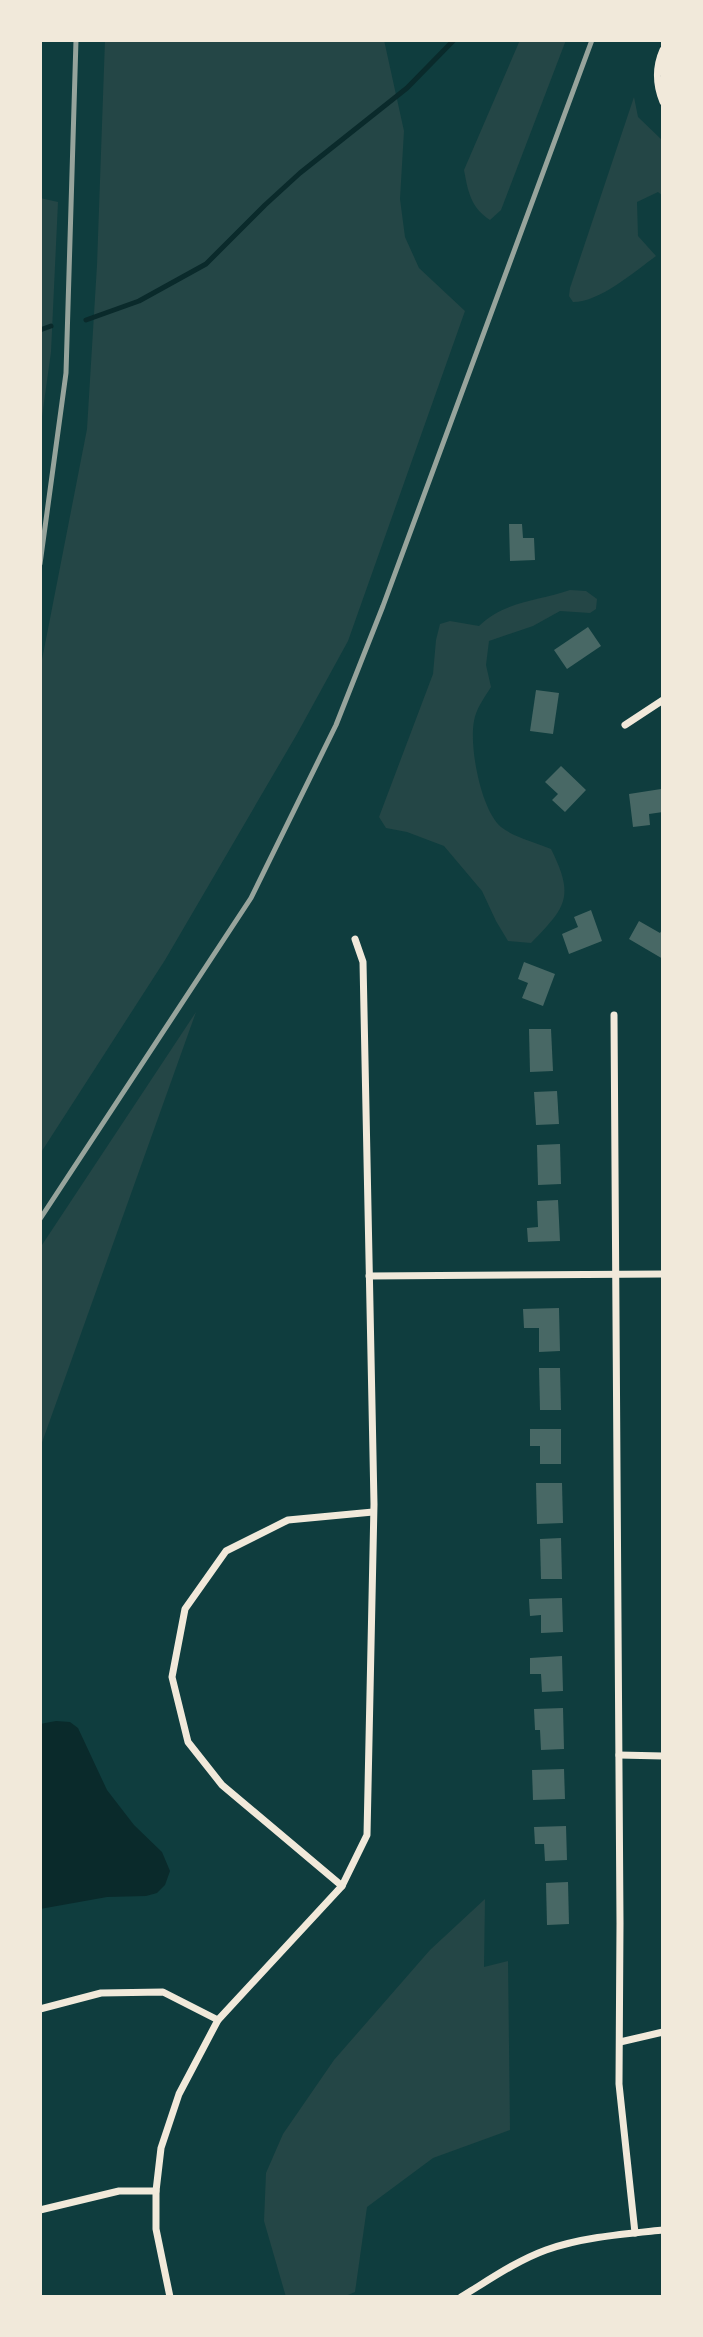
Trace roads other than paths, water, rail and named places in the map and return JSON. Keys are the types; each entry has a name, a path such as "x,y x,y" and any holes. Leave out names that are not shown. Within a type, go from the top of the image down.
{"street":[{"path":"663,50 657,73 658,90 663,102"},
{"path":"625,725 663,700"},
{"path":"170,2297 156,2229 156,2191 160,2148 179,2094 218,2020 342,1886 367,1835 373,1512 363,962 355,939"},
{"path":"614,1015 619,2084 635,2233"},
{"path":"369,1276 663,1273"},
{"path":"342,1886 222,1785 188,1742 172,1677 185,1609 226,1551 288,1520 373,1512"},
{"path":"619,1755 663,1756"},
{"path":"40,2009 102,1993 163,1992 218,2020"},
{"path":"620,2042 663,2032"},
{"path":"40,2210 119,2191 156,2191"},
{"path":"461,2297 508,2268 545,2251 573,2242 663,2230"}],"waterway":[{"path":"86,320 139,301 206,264 300,173 407,88 454,40"},
{"path":"40,330 51,326"}],"railway":[{"path":"40,564 66,373 76,40"},
{"path":"40,1219 251,898 336,725 383,606 592,40"}]}
